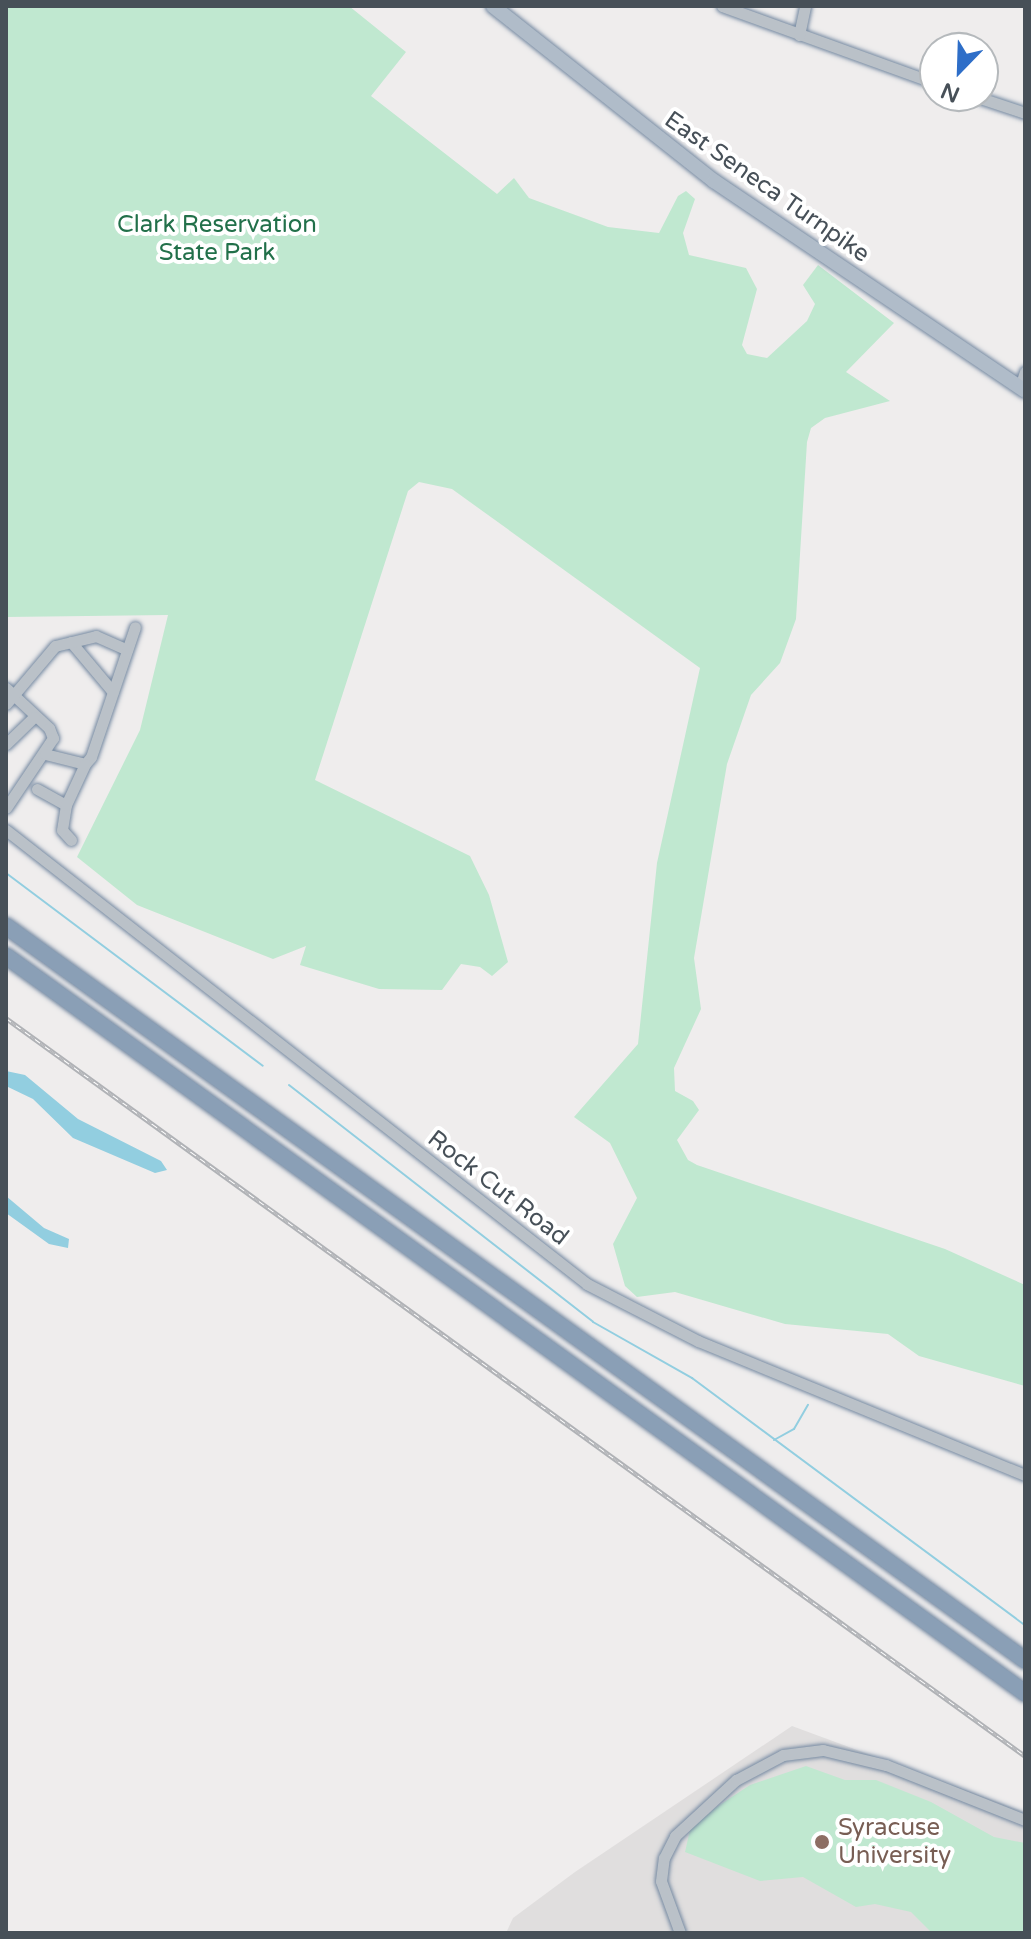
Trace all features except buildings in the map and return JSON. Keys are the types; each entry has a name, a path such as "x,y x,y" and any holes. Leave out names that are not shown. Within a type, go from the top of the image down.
{"highway":[{"path":"6,926 1025,1659"},
{"path":"6,956 1025,1693"}],"main road":[{"name":"East Seneca Turnpike","path":"493,6 714,181 1022,389"}],"street":[{"path":"722,6 919,77"},
{"path":"799,35 805,6"},
{"path":"999,104 1025,113"},
{"path":"1022,389 1025,372"},
{"path":"71,840 62,830 66,805 113,692 135,627"},
{"path":"6,808 45,754 52,733 8,696 47,650 96,636 127,650"},
{"path":"71,642 113,692"},
{"path":"6,744 34,717"},
{"path":"45,754 85,764"},
{"path":"37,789 66,805"},
{"name":"Rock Cut Road","path":"6,830 587,1284 698,1341 1025,1475"},
{"path":"680,1933 661,1881 664,1858 675,1836 736,1780 783,1755 823,1750 886,1765 1025,1820"}],"shaded area":[{"name":"Syracuse University","path":"792,1726 1025,1812 1025,1933 506,1933 513,1918 575,1872"}],"green space":[{"name":"Clark Reservation State Park","path":"6,6 349,6 406,52 371,96 497,194 514,178 529,198 608,227 659,233 678,196 686,191 695,199 683,233 689,255 746,268 757,289 742,345 747,354 767,358 807,321 815,304 803,285 818,265 894,323 846,372 890,401 825,418 811,428 807,442 796,619 780,663 751,695 727,764 694,958 701,1009 674,1068 675,1091 693,1101 699,1110 677,1140 688,1160 697,1165 945,1249 1025,1285 1025,1386 919,1356 888,1334 785,1324 675,1292 637,1297 625,1286 613,1244 637,1198 610,1143 574,1117 638,1044 657,863 700,668 452,489 419,482 408,491 315,780 470,856 489,895 508,962 492,976 480,967 461,964 442,990 379,989 300,965 306,946 273,959 137,905 77,857 140,730 168,615 6,617"},
{"path":"806,1766 845,1780 876,1780 931,1802 994,1837 1025,1843 1025,1933 932,1933 911,1912 875,1904 856,1907 803,1877 760,1881 685,1852 690,1830 715,1808 750,1785"}],"water":[{"path":"6,1071 25,1075 78,1119 161,1161 167,1170 155,1173 73,1138 33,1099 6,1086"},
{"path":"6,1196 44,1228 69,1239 68,1248 49,1244 6,1213"}],"waterway":[{"path":"6,873 263,1066"},
{"path":"289,1085 593,1322 692,1378 1025,1625"},
{"path":"774,1440 794,1429 808,1405"}],"railway":[{"path":"6,1018 1025,1756"}],"place":[{"name":"Syracuse University","path":"822,1842"}]}
